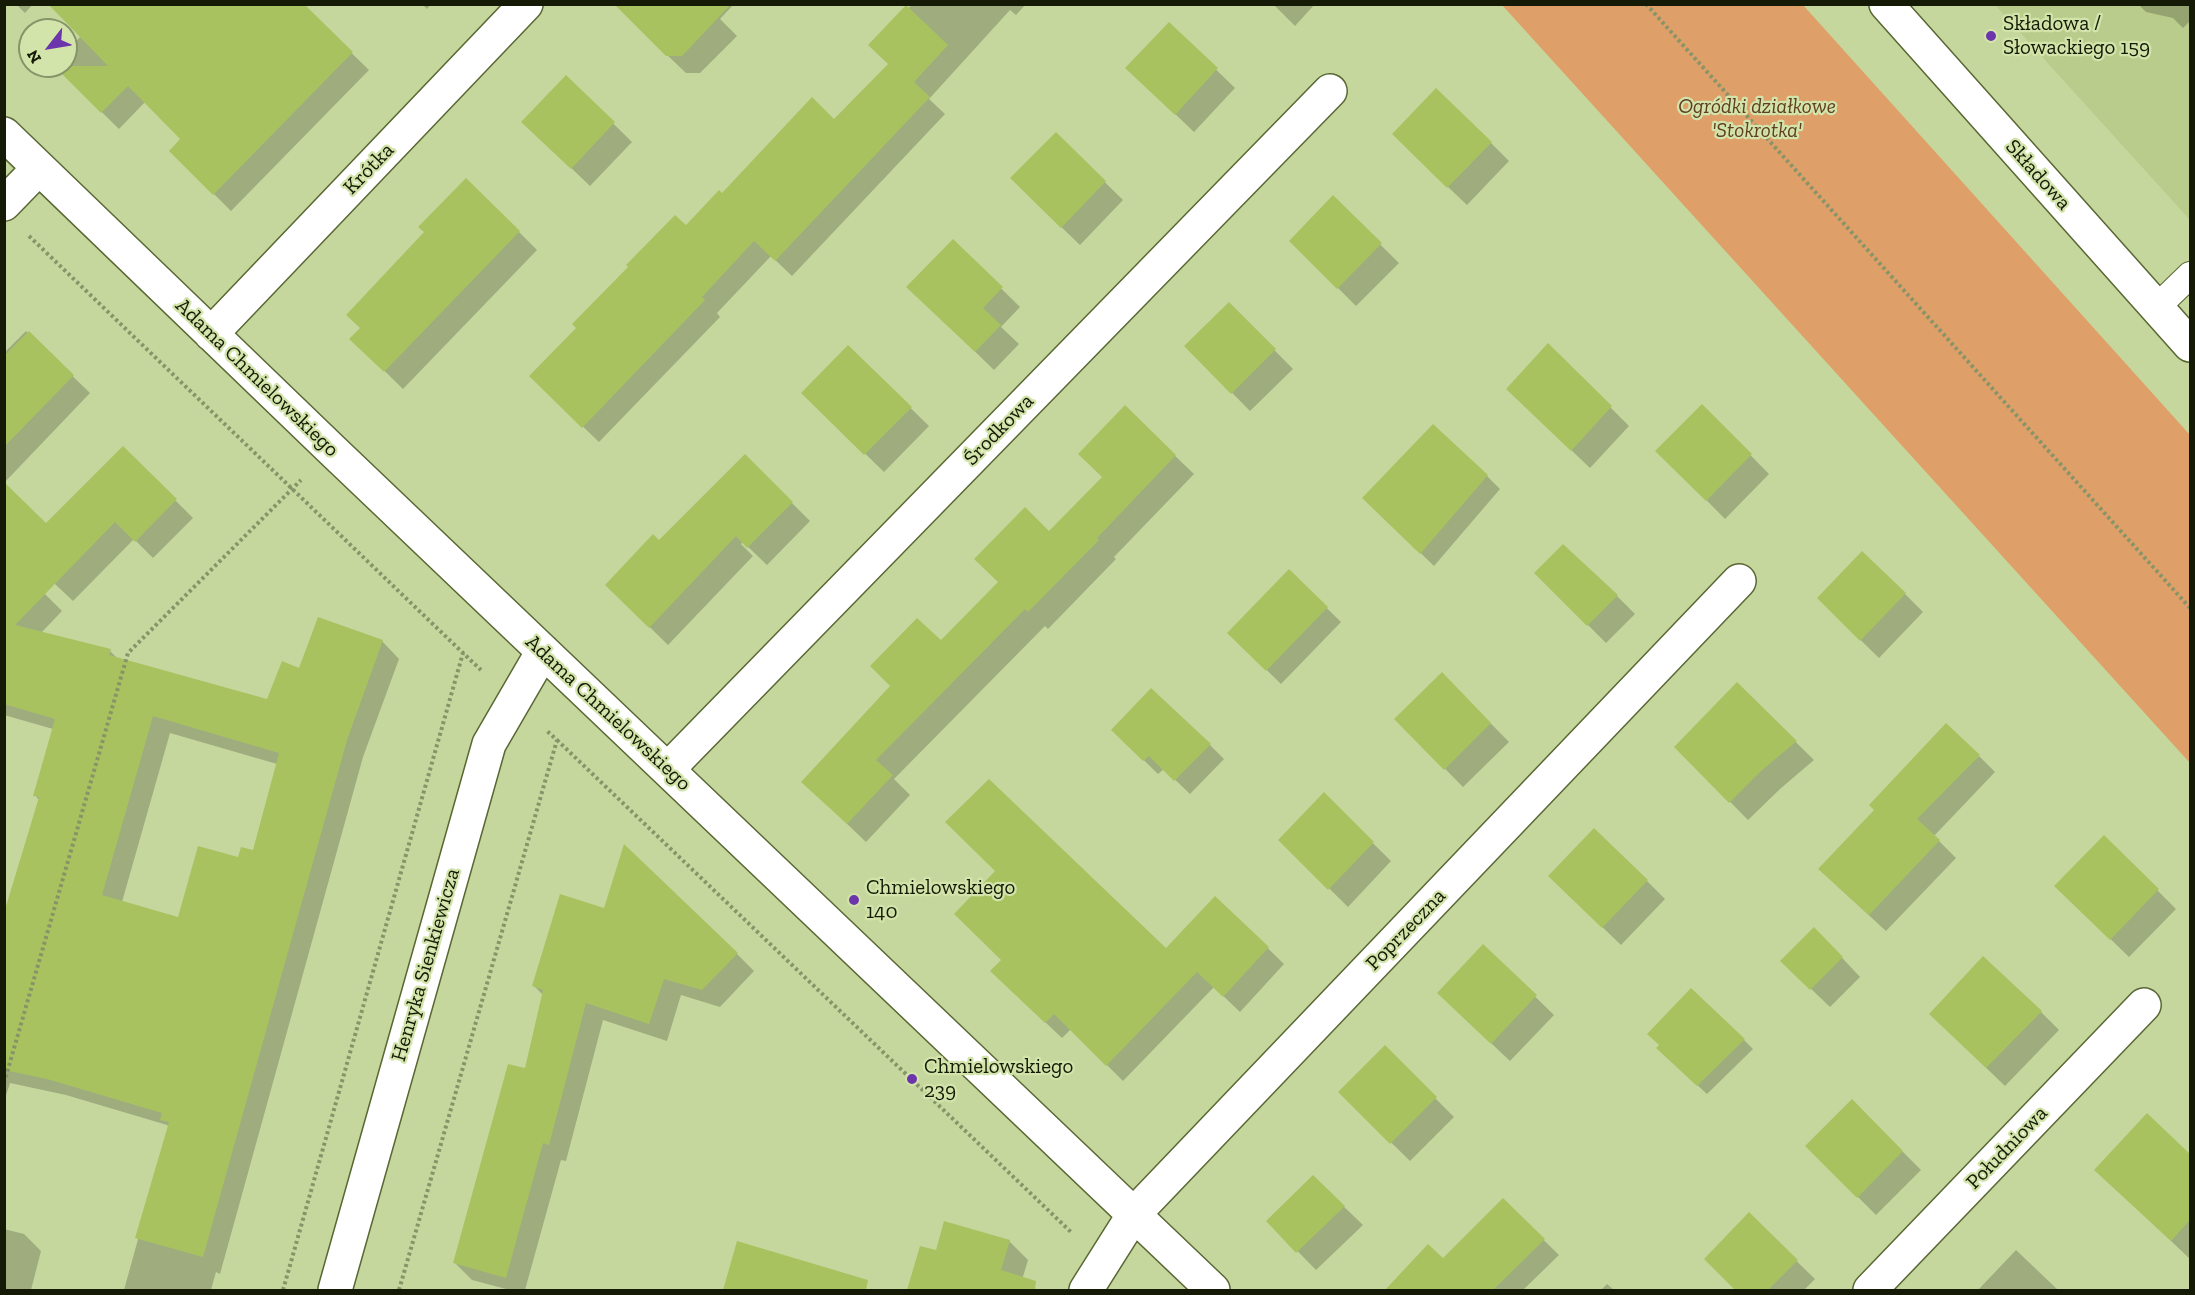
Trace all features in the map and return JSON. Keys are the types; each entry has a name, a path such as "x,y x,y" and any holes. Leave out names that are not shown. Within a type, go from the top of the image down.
{"street":[{"name":"Krótka","path":"211,334 526,4"},
{"name":"Składowa","path":"1886,4 2190,345"},
{"name":"Środkowa","path":"668,769 1330,92"},
{"name":"Adama Chmielowskiego","path":"4,134 332,450 1214,1290"},
{"path":"13,216 39,168"},
{"name":"Poprzeczna","path":"1086,1290 1134,1214 1739,581"},
{"name":"Henryka Sienkiewicza","path":"335,1290 489,744 543,651"},
{"name":"Południowa","path":"1870,1290 2144,1005"}],"lane":[{"path":"2157,307 2190,274"}],"path":[{"path":"1647,4 2190,608"},
{"path":"13,216 463,653"},
{"path":"4,1083 128,653 332,450"},
{"path":"557,740 1103,1262"}],"shaded area":[{"path":"1995,5 2190,5 2190,220"}],"green space":[{"name":"Ogródki działkowe 'Stokrotka'","path":"1502,5 1803,5 2190,435 2190,763"}],"building":[{"path":"48,4 304,4 353,52 213,195 169,151 180,139 128,86 101,113 66,78 78,78 78,66 108,66 78,35 78,18 62,18"},
{"path":"614,4 731,4 682,56 666,56"},
{"path":"906,5 948,45 914,82 930,97 775,261 754,241 702,297 705,300 582,428 529,376 576,328 572,324 675,215 686,225 719,190 722,193 812,97 834,119 888,64 868,45"},
{"path":"1169,22 1218,68 1175,115 1125,68"},
{"path":"566,75 615,122 571,169 521,122"},
{"path":"1436,88 1492,142 1447,188 1392,134"},
{"path":"1056,132 1106,181 1061,228 1010,178"},
{"path":"466,178 520,231 384,372 349,339 360,328 346,315 424,232 418,227"},
{"path":"1333,195 1382,243 1337,289 1289,241"},
{"path":"953,239 1003,287 983,308 1001,325 975,352 906,287"},
{"path":"1229,302 1276,349 1231,394 1184,346"},
{"path":"29,331 74,375 4,447 4,356"},
{"path":"1548,343 1612,406 1571,451 1506,389"},
{"path":"848,345 912,407 864,455 801,393"},
{"path":"1702,404 1752,454 1706,501 1655,451"},
{"path":"1125,405 1176,455 1097,538 1099,540 1028,612 1025,609 876,760 893,775 847,824 801,782 890,686 870,666 917,618 941,640 998,582 974,559 1025,507 1049,531 1102,477 1078,454"},
{"path":"1433,424 1488,475 1420,554 1362,498"},
{"path":"123,446 177,499 135,542 115,522 15,625 111,649 109,655 267,699 282,661 299,668 318,617 383,640 347,740 203,1257 135,1238 169,1122 160,1120 162,1113 47,1079 4,1070 4,913 39,797 33,796 55,719 4,704 4,482 46,523","holes":["153,716 279,753 253,850 241,847 238,857 198,846 178,917 102,895"]},
{"path":"745,454 793,502 747,548 736,536 649,628 605,585 653,534 659,540"},
{"path":"1563,544 1618,595 1587,626 1534,573"},
{"path":"1862,551 1906,593 1860,641 1817,598"},
{"path":"1289,569 1328,607 1266,671 1227,633"},
{"path":"1442,672 1491,723 1444,770 1394,719"},
{"path":"1737,682 1797,741 1762,770 1729,803 1674,747"},
{"path":"1151,688 1211,744 1174,781 1149,756 1143,761 1111,730"},
{"path":"1946,723 1980,755 1917,819 1940,840 1869,915 1818,869 1874,810 1869,805"},
{"path":"989,779 1166,948 1215,896 1269,947 1223,997 1197,972 1106,1066 1054,1014 1045,1023 990,971 1001,960 954,914 995,871 945,822"},
{"path":"1324,792 1374,842 1328,890 1278,840"},
{"path":"1594,828 1648,880 1602,928 1548,876"},
{"path":"2104,835 2159,889 2110,940 2054,886"},
{"path":"624,844 738,953 702,990 664,979 649,1024 586,1003 549,1145 543,1143 506,1278 453,1263 508,1064 525,1068 543,990 532,986 560,894 604,908"},
{"path":"1814,927 1843,957 1810,990 1780,961"},
{"path":"1483,944 1537,995 1491,1044 1437,993"},
{"path":"1983,956 2042,1011 1986,1068 1929,1014"},
{"path":"1691,988 1745,1039 1697,1086 1656,1048 1659,1045 1647,1034"},
{"path":"1385,1045 1437,1097 1390,1144 1338,1092"},
{"path":"1852,1099 1903,1151 1857,1198 1805,1146"},
{"path":"2147,1113 2190,1154 2190,1220 2171,1241 2094,1170"},
{"path":"1313,1175 1345,1206 1296,1253 1266,1221"},
{"path":"1503,1198 1545,1239 1493,1290 1385,1290 1428,1244 1443,1258"},
{"path":"1749,1212 1798,1260 1768,1290 1735,1290 1704,1259"},
{"path":"944,1221 1010,1240 1001,1270 1036,1281 1035,1290 907,1290 920,1246 936,1250"},
{"path":"737,1241 868,1280 866,1290 723,1290"}],"place":[{"name":"Składowa / Słowackiego 159","path":"1991,36"},
{"name":"Chmielowskiego 140","path":"854,900"},
{"name":"Chmielowskiego 239","path":"912,1079"}]}
